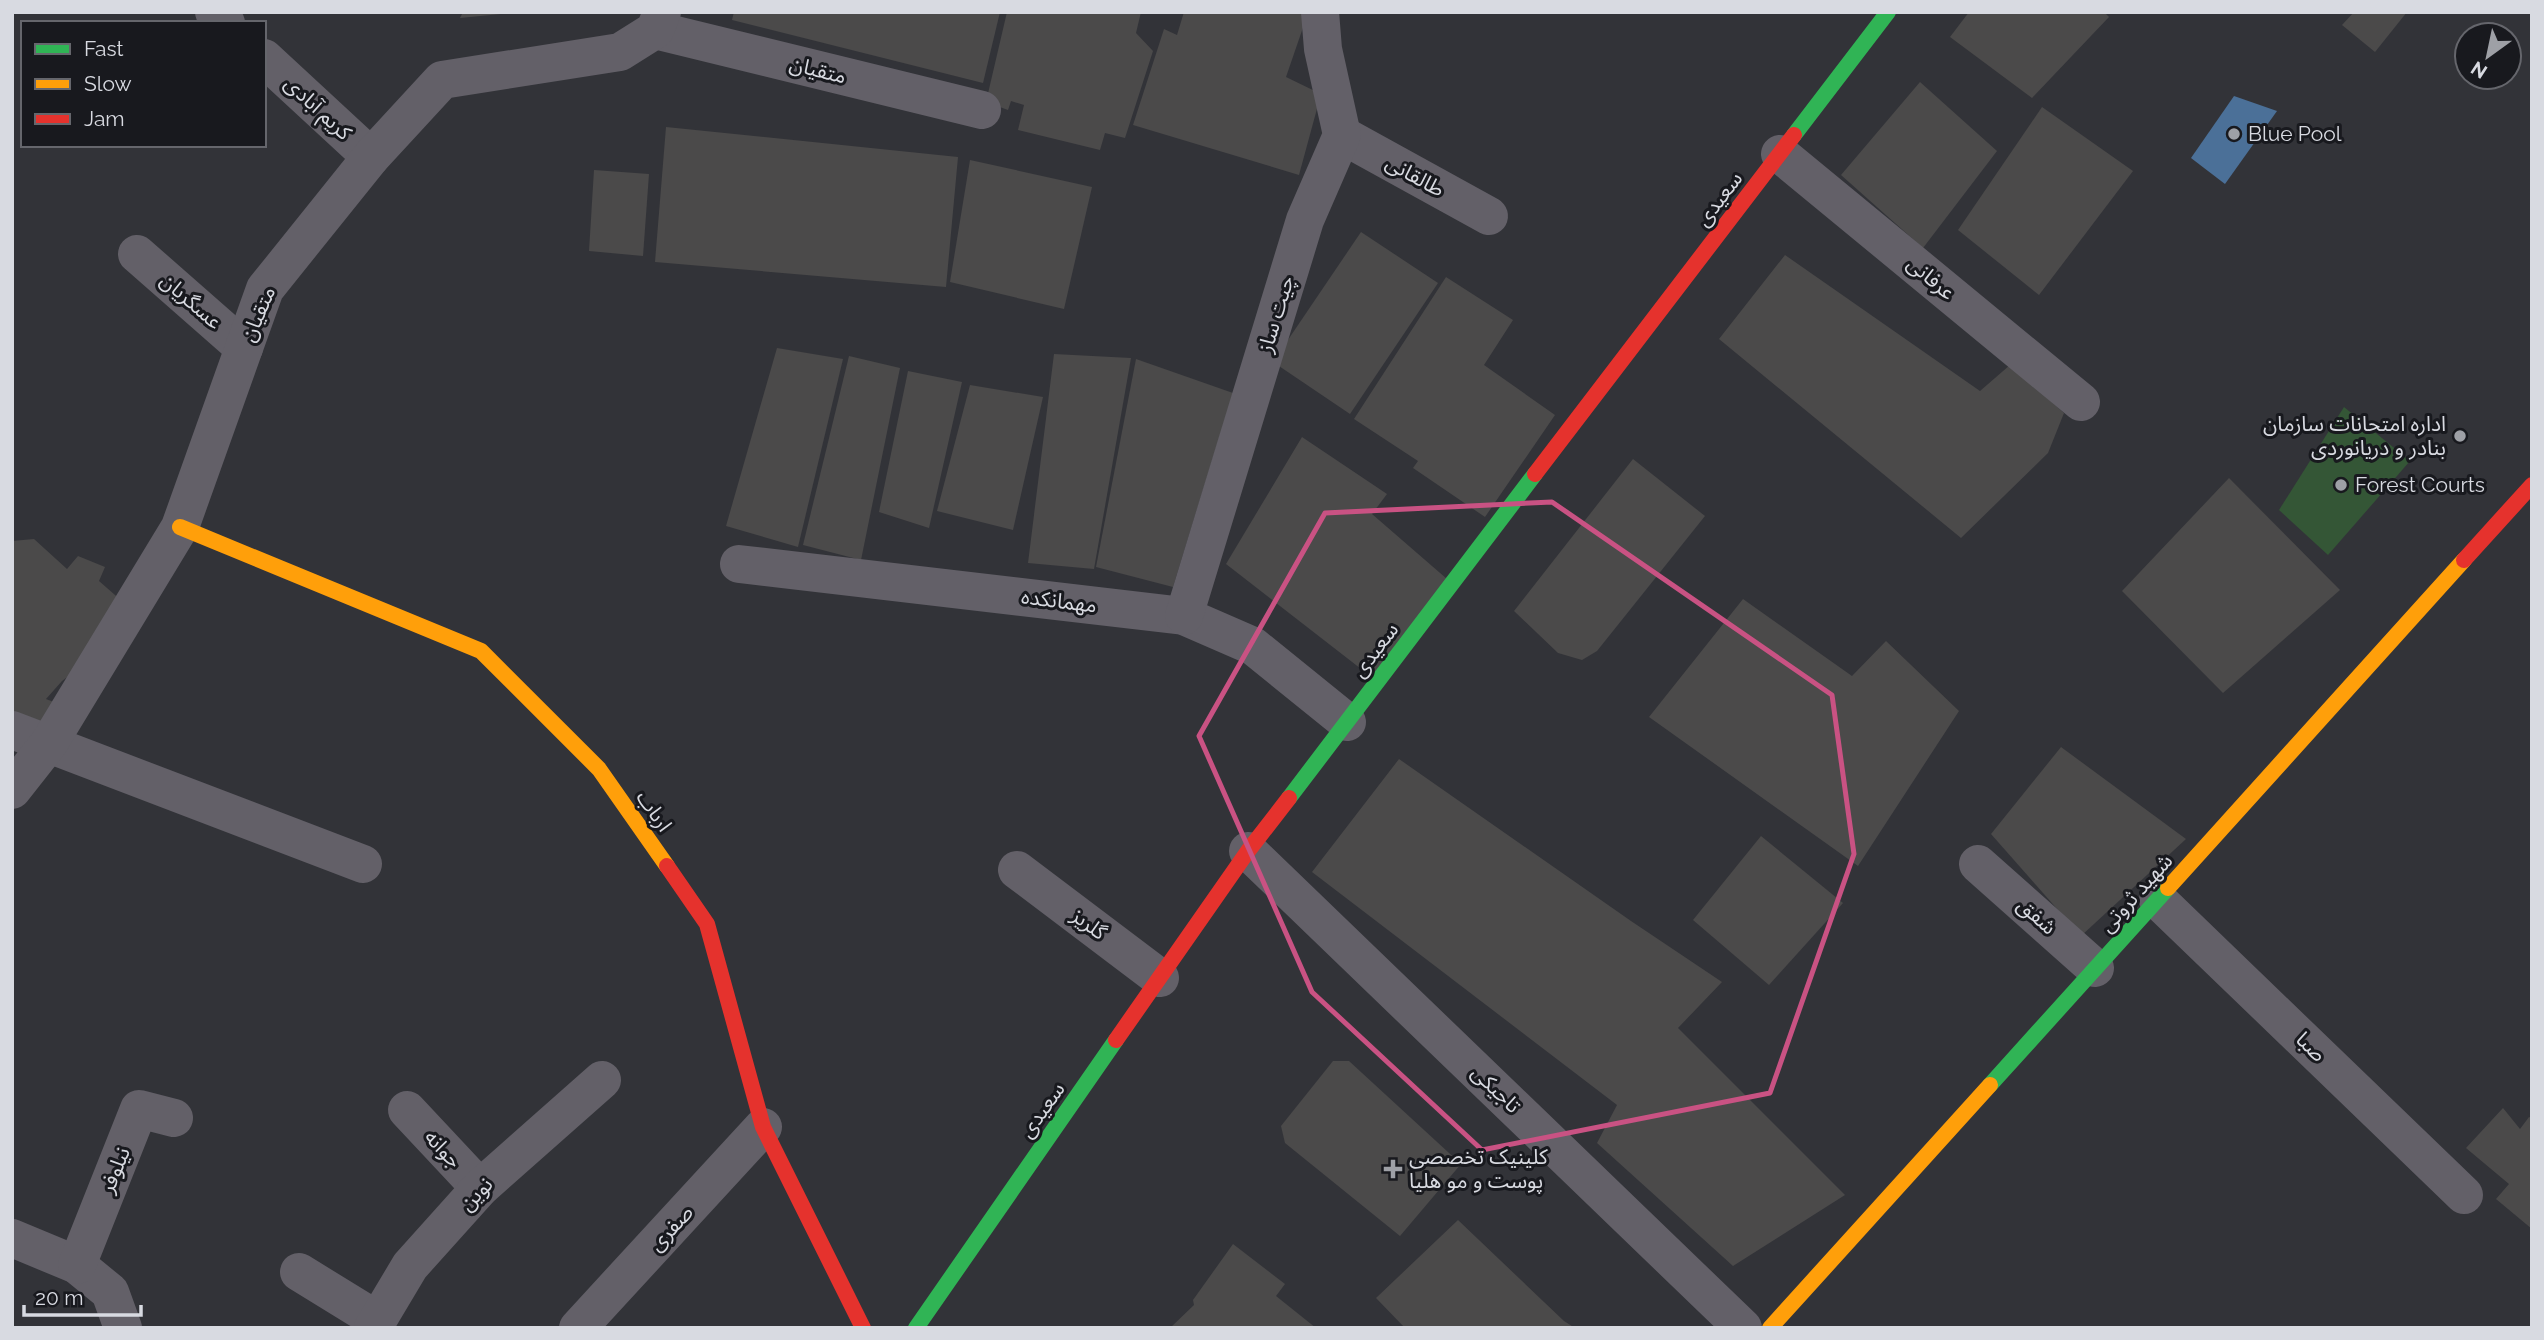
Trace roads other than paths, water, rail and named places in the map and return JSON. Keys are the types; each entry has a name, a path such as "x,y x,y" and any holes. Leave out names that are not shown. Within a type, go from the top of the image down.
{"street":[{"path":"1320,12 1323,49 1342,135"},
{"name":"سعیدی","path":"916,1328 1248,851 1888,12"},
{"name":"متقیان","path":"12,790 49,743 180,527 265,289 371,157 442,80 620,52 658,21 982,110"},
{"name":"کریم آبادی","path":"266,60 371,157"},
{"name":"طالقانی","path":"1342,135 1489,216"},
{"name":"چیت ساز","path":"1184,616 1305,220 1342,135"},
{"name":"عرفانی","path":"1780,154 2081,402"},
{"name":"عسگریان","path":"137,254 244,348"},
{"name":"شهید ثروتی","path":"1770,1328 2532,485"},
{"name":"ارباب","path":"180,527 481,651 599,769 707,924 763,1127 863,1328"},
{"name":"مهمانکده","path":"738,564 1184,616 1253,646 1347,722"},
{"path":"12,730 363,864"},
{"name":"تاجیکی","path":"1248,851 1743,1328"},
{"name":"شفق","path":"1978,864 2095,968"},
{"name":"گلریز","path":"1017,870 1160,978"},
{"name":"صبا","path":"2158,900 2464,1195"},
{"name":"نوین","path":"375,1324 410,1266 480,1188 602,1080"},
{"name":"نیلوفر","path":"77,1265 139,1109 174,1118"},
{"name":"جوانه","path":"407,1110 480,1188"},
{"name":"صفری","path":"578,1328 763,1127"},
{"path":"12,1238 77,1265 110,1292 123,1328"},
{"path":"299,1272 375,1324"}],"water":[{"name":"Blue Pool","path":"2234,96 2277,111 2225,184 2191,158"}],"place":[{"name":"Blue Pool","path":"2234,134"},
{"name":"اداره امتحانات سازمان بنادر و دریانوردی","path":"2460,436"},
{"name":"Forest Courts","path":"2341,485"},
{"name":"کلینیک تخصصی پوست و مو هلیا","path":"1393,1169"}]}
